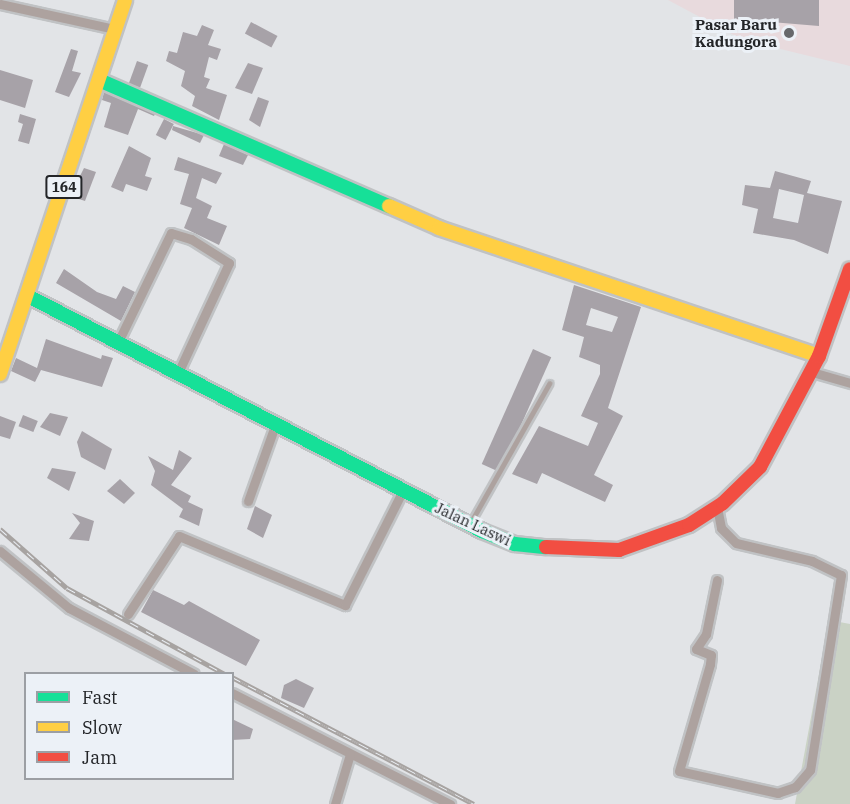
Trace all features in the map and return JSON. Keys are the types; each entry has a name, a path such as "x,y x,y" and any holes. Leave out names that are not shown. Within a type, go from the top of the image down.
{"street":[{"name":"164","path":"0,374 28,296 125,0"},
{"path":"0,4 115,29"},
{"path":"99,80 439,228 819,356"},
{"path":"118,342 171,232 200,244 229,263 178,373"},
{"name":"Jalan Laswi","path":"28,296 469,525 515,544 619,550 667,535 717,507 760,467 812,372 850,269"},
{"path":"812,372 850,383"},
{"path":"248,501 276,423"},
{"path":"128,614 179,536 345,605 403,490"},
{"path":"717,507 721,528 736,543 812,561 841,575 810,770 795,787 778,793 679,771 710,664 711,656 696,649 706,634 717,580"},
{"path":"0,551 69,608 190,672"},
{"path":"234,694 450,804"},
{"path":"335,804 350,754"}],"lane":[{"path":"469,525 549,384"}],"shaded area":[{"name":"Pasar Baru Kadungora","path":"668,0 850,0 850,66 743,40"},
{"path":"829,620 850,624 850,804 795,804"}],"building":[{"path":"734,0 819,0 819,26 734,19"},
{"path":"251,22 277,36 271,48 245,33"},
{"path":"202,25 214,30 208,45 221,49 217,60 209,57 204,77 210,79 206,88 227,95 219,120 192,106 195,96 181,86 185,71 166,61 169,51 177,53 183,32 197,36"},
{"path":"71,49 78,51 72,71 81,73 69,97 55,92"},
{"path":"137,61 148,65 140,88 129,84"},
{"path":"248,63 263,68 252,94 235,88"},
{"path":"0,70 33,80 25,108 0,100"},
{"path":"104,92 155,114 154,116 138,109 128,135 104,127 111,103 102,100"},
{"path":"258,97 269,101 260,127 249,120"},
{"path":"20,114 36,119 29,144 18,141 23,124 18,122"},
{"path":"164,119 174,124 166,140 156,135"},
{"path":"173,126 204,135 200,143 172,130"},
{"path":"224,144 248,155 243,165 219,156"},
{"path":"129,146 151,158 145,176 152,178 147,191 126,184 123,192 111,187"},
{"path":"178,157 222,173 216,184 202,178 196,198 212,206 207,218 227,226 219,245 184,228 192,208 180,204 189,174 174,170"},
{"path":"84,168 96,172 85,201 70,196"},
{"path":"775,171 811,181 807,193 842,201 828,254 794,240 753,233 758,209 742,205 745,185 770,188","holes":["779,189 804,195 798,223 773,218"]},
{"path":"64,269 97,292 116,299 123,286 135,292 121,321 56,283"},
{"path":"574,285 641,307 608,408 623,416 594,475 613,485 605,502 542,473 537,484 512,474 539,426 588,446 598,423 581,416 600,374 600,365 579,357 584,337 562,330","holes":["591,308 618,317 612,332 586,325"]},
{"path":"46,339 101,359 102,355 113,358 102,387 41,370 35,382 11,371 16,358 37,368"},
{"path":"533,349 551,357 500,472 482,464"},
{"path":"50,413 68,417 60,436 40,427"},
{"path":"23,415 38,421 33,432 19,426"},
{"path":"0,416 16,422 10,439 0,436"},
{"path":"82,431 112,449 105,470 81,457 77,442"},
{"path":"179,450 192,458 171,485 191,496 188,502 203,509 199,526 179,517 183,509 151,485 155,471 148,456 173,470"},
{"path":"52,468 76,472 69,491 47,478"},
{"path":"120,479 135,493 124,504 107,491"},
{"path":"255,506 272,515 263,538 247,529"},
{"path":"72,513 94,521 89,541 69,539 80,523"},
{"path":"153,590 184,605 189,601 260,640 246,666 141,612"},
{"path":"296,679 314,688 304,708 281,698 284,685"},
{"path":"234,720 253,729 250,739 234,740"}],"railway":[{"path":"0,529 67,588 221,672"},
{"path":"234,678 474,804"}],"traffic: fast":[{"path":"99,80 389,206"},
{"path":"28,296 482,531 515,544 546,547"}],"traffic: slow":[{"path":"0,374 125,0"},
{"path":"389,206 439,228 819,356"}],"traffic: jam":[{"path":"546,547 619,550 689,525 723,503 760,467 819,356 850,269"}],"place":[{"name":"Pasar Baru Kadungora","path":"789,33"}]}
